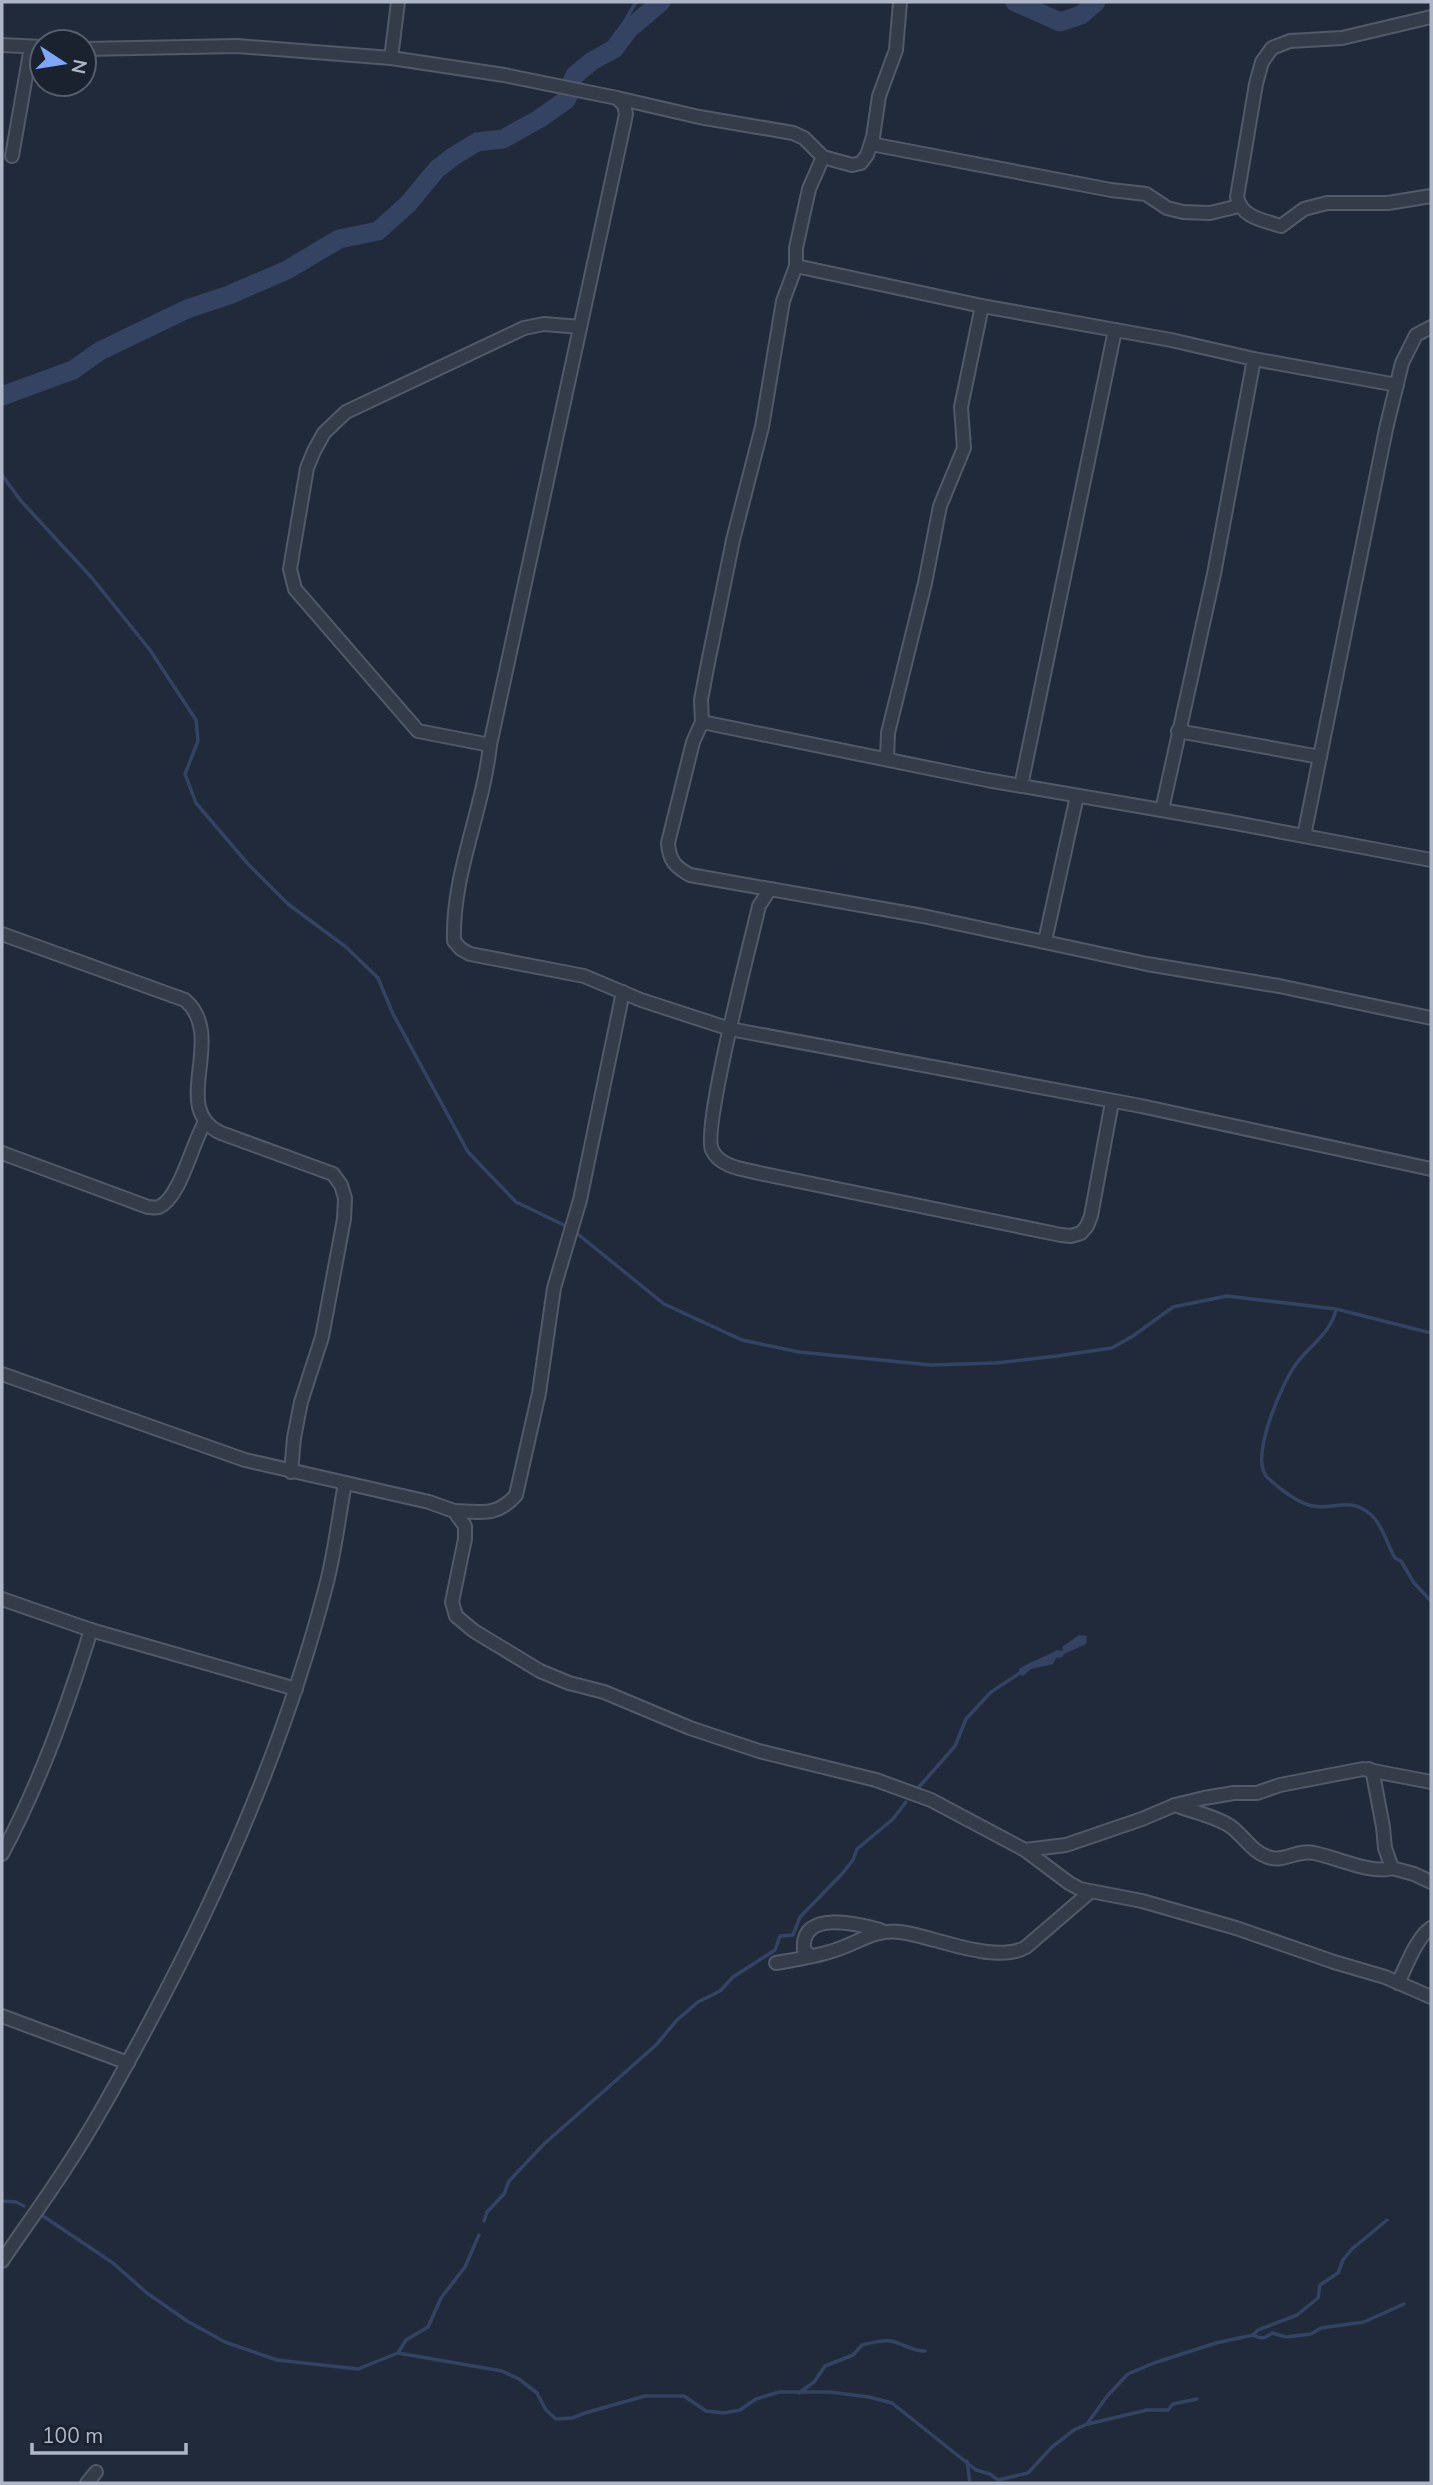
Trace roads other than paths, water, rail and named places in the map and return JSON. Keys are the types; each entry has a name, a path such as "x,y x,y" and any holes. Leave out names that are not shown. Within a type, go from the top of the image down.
{"street":[{"path":"391,58 398,2"},
{"path":"98,49 237,46 391,58 504,75 699,117 793,133 804,138 823,157 852,165 861,163 871,144 879,96 896,50 900,2"},
{"path":"1431,17 1342,38 1280,43 1266,54 1256,84 1237,197 1239,206 1250,216 1281,226 1304,209 1326,203 1388,204 1431,196"},
{"path":"2,45 28,47"},
{"path":"12,156 28,83"},
{"path":"617,98 624,105 626,114 490,744 483,789 458,881 454,941 470,954 584,976 641,1000 730,1029 1141,1106 1431,1169"},
{"path":"871,144 1111,190 1146,194 1167,208 1183,212 1210,213 1239,206"},
{"path":"823,157 809,189 796,248 796,267 783,301 762,428 733,540 713,636 701,701 702,722 693,742 668,843 669,857 677,868 690,875 923,916 1147,964 1292,988 1431,1018"},
{"path":"796,267 982,306 1397,385"},
{"path":"887,759 888,733 925,583 940,506 964,448 961,407 982,306"},
{"path":"490,744 418,731 295,589 290,569 307,468 324,433 346,412 524,328 544,324 580,327"},
{"path":"1304,836 1402,363 1416,335 1431,327"},
{"path":"1020,786 1115,330"},
{"path":"1162,810 1214,574 1254,359"},
{"path":"702,722 1020,786 1431,860"},
{"path":"1178,731 1320,757"},
{"path":"1045,941 1077,796"},
{"path":"770,889 759,905 710,1130 711,1148 719,1160 759,1173 1022,1229 1071,1236 1081,1233 1087,1226 1112,1102"},
{"path":"2,934 185,1000 194,1007 202,1026 198,1095 204,1124 221,1133 333,1174 341,1185 345,1198 344,1219 327,1312 301,1402 290,1472"},
{"path":"2,1374 245,1460 290,1472 429,1502 454,1511 494,1512 507,1506 516,1495 539,1392 554,1288 580,1200 623,992"},
{"path":"2,1153 148,1208 159,1207 177,1187 204,1124"},
{"path":"2,2260 65,2169 128,2063 196,1934 264,1779 296,1689 327,1580 345,1483"},
{"path":"454,1511 465,1526 466,1539 452,1602 456,1616 474,1631 540,1671 604,1692 677,1723 736,1743 876,1780 917,1795 1025,1850 1069,1883 1090,1892 1142,1901 1236,1928 1334,1962 1375,1973 1431,1997"},
{"path":"2,1600 91,1630 296,1689"},
{"path":"2,1854 44,1764 69,1700 91,1630"},
{"path":"1025,1850 1066,1845 1175,1805 1234,1793 1257,1793 1280,1784 1369,1769 1431,1782"},
{"path":"1369,1769 1373,1774 1386,1855 1392,1868"},
{"path":"1175,1805 1232,1827 1255,1849 1270,1858 1279,1859 1304,1851 1370,1868 1392,1868 1431,1882"},
{"path":"811,1956 804,1950 803,1941 807,1933 817,1926 831,1922 918,1935 988,1952 1013,1953 1034,1941 1090,1892"},
{"path":"1398,1983 1420,1942 1431,1928"},
{"path":"776,1963 844,1947 884,1931"},
{"path":"2,2016 128,2063"},
{"path":"86,2483 96,2472"}],"water":[{"path":"1079,1635 1087,1636 1086,1644 1056,1658 1053,1664 1031,1669 1023,1676 1019,1674 1019,1669 1027,1664 1057,1650 1063,1651 1062,1647"}],"waterway":[{"path":"614,49 622,26 636,2"},
{"path":"572,82 575,75 592,61 614,49 629,29 661,2"},
{"path":"1015,2 1060,22 1081,15 1096,2"},
{"path":"2,396 73,370 100,351 187,309 229,295 287,270 339,239 378,231 408,204 437,169 454,156 477,142 503,139 539,119 566,100 569,94"},
{"path":"2,475 21,501 92,578 150,650 196,720 198,741 185,774 196,803 248,864 288,904 346,947 378,978 393,1014 468,1152 516,1202 568,1227"},
{"path":"574,1231 664,1304 742,1340 799,1352 931,1365 996,1363 1057,1356 1112,1348 1173,1307 1227,1296 1336,1309 1431,1333"},
{"path":"1336,1310 1329,1326 1301,1357 1283,1387 1264,1439 1263,1469 1268,1478 1278,1486 1307,1504 1320,1507 1355,1506 1369,1513 1381,1528 1395,1558 1401,1561 1414,1583 1431,1601"},
{"path":"919,1787 955,1746 966,1719 991,1692 1023,1671"},
{"path":"484,2221 487,2212 504,2194 509,2181 544,2144 656,2045 677,2020 698,2002 720,1991 733,1977 775,1950 780,1936 793,1935 800,1917 842,1874 853,1860 857,1849 893,1819 906,1802"},
{"path":"2,2201 16,2202 24,2206"},
{"path":"40,2214 113,2263 147,2293 187,2321 225,2342 277,2360 358,2369 398,2353 502,2371 519,2379 537,2393 546,2410 556,2419 572,2418 645,2396 684,2396 706,2411 724,2413 740,2410 756,2399 779,2392 830,2392 869,2397 892,2403 976,2470 990,2474 998,2480 1028,2473 1052,2447 1074,2430 1087,2424 1108,2395 1128,2374 1216,2343 1253,2335 1258,2330 1297,2315 1318,2298 1320,2285 1338,2273 1343,2260 1352,2249 1387,2220"},
{"path":"398,2353 406,2340 428,2327 441,2298 465,2267 479,2235"},
{"path":"1253,2335 1263,2338 1272,2333 1286,2337 1311,2334 1321,2328 1364,2322 1404,2304"},
{"path":"799,2393 814,2382 825,2366 853,2355 862,2345 891,2341 925,2351"},
{"path":"1088,2424 1147,2410 1168,2410 1173,2404 1197,2399"},
{"path":"967,2461 970,2483"}]}
